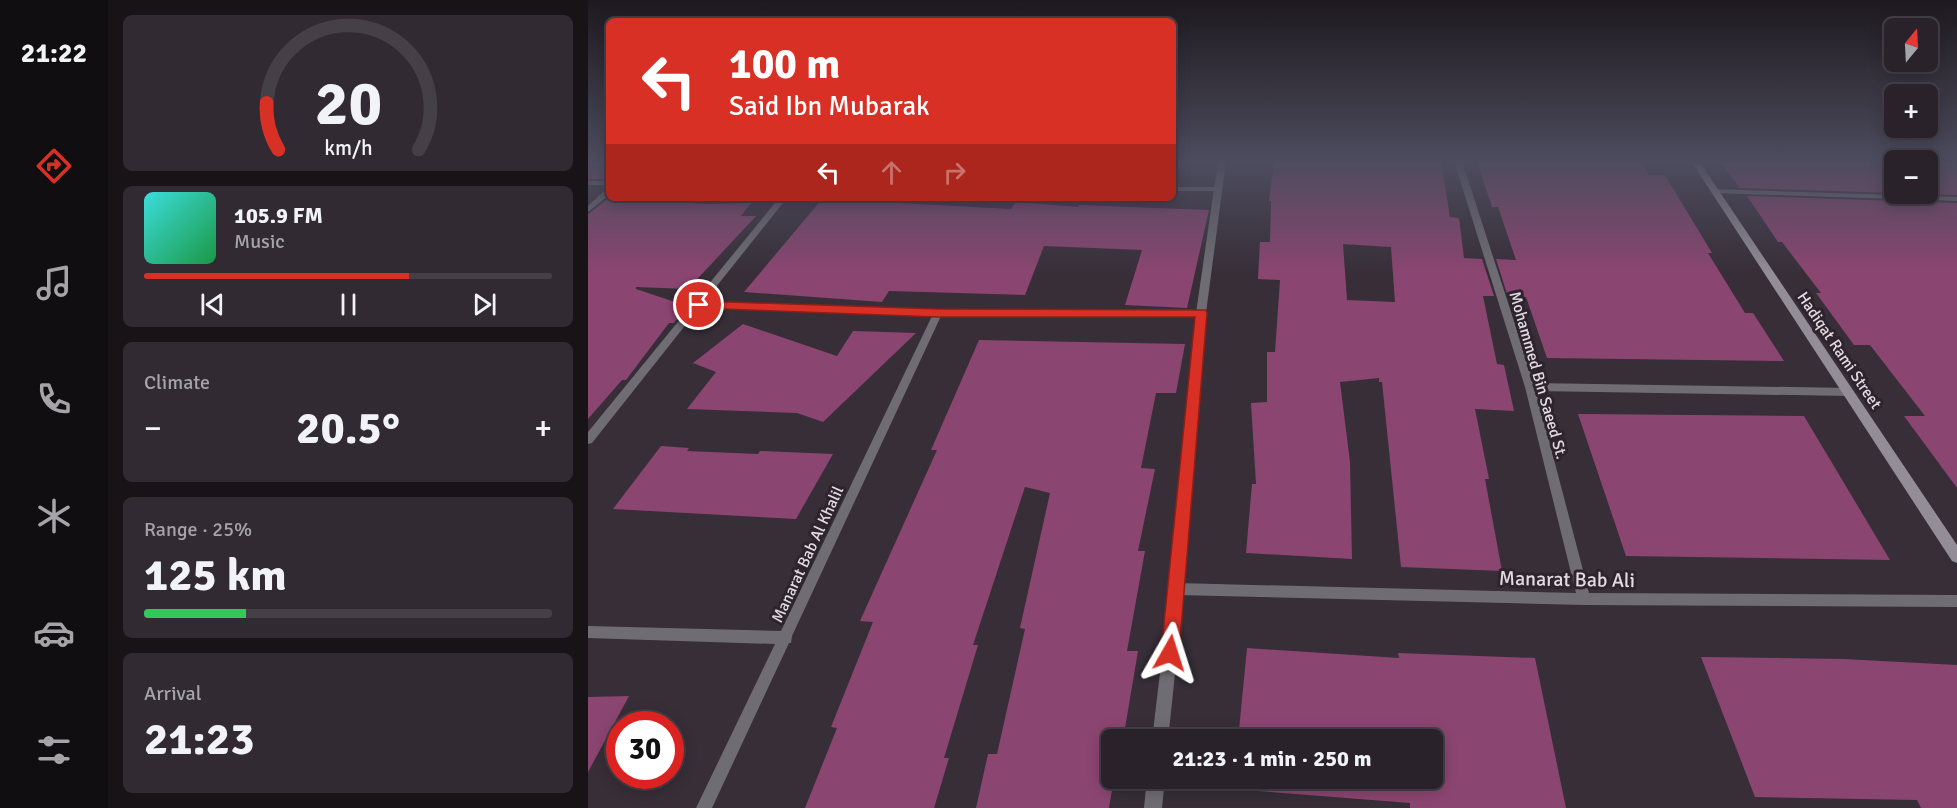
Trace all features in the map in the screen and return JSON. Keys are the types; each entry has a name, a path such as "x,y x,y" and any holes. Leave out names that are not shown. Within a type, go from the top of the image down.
{"street":[{"path":"1161,729 1177,589 1201,313 1216,199"},
{"name":"Hadiqat Rami Street","path":"1719,199 1957,557"},
{"path":"1153,808 1155,789"}],"lane":[{"path":"588,210 600,199"},
{"name":"Mohammed Bin Saeed St.","path":"1470,199 1530,387 1584,599"},
{"path":"588,440 781,201"},
{"path":"699,305 938,313 1201,313"},
{"name":"Manarat Bab Al Khalil","path":"704,808 938,313"},
{"path":"1530,387 1849,392"},
{"name":"Manarat Bab Ali","path":"1177,589 1584,599 1957,601"},
{"path":"588,632 786,638"}],"building":[{"path":"1269,199 1447,199 1450,217 1459,218 1464,258 1482,259 1494,296 1483,296 1497,364 1504,365 1514,411 1475,409 1489,479 1485,479 1502,571 1401,567 1382,382 1379,382 1379,378 1340,382 1350,462 1352,559 1246,553 1252,484 1256,484 1251,403 1267,402 1267,352 1275,352 1280,280 1258,279 1260,242 1270,242","holes":["1343,244 1391,247 1395,302 1347,300"]},
{"path":"1489,199 1679,199 1712,253 1708,253 1745,313 1753,313 1784,361 1547,358 1526,297 1508,297 1496,259 1516,260 1498,207 1492,207"},
{"path":"1749,199 1884,201 1884,204 1957,203 1957,488 1904,416 1925,416 1870,345 1854,345 1816,293 1821,293 1782,242 1778,242"},
{"path":"606,200 648,201 708,204 751,203 741,216 756,216 688,289 636,287 636,289 687,306 674,323 669,323 626,380 622,380 588,419 588,214"},
{"path":"820,201 1011,209 1016,202 1078,207 1079,205 1209,210 1187,308 1125,305 1142,250 1044,246 1025,295 889,291 882,302 744,292"},
{"path":"743,324 837,356 853,331 916,333 823,422 797,413 687,409 716,372 693,363"},
{"path":"979,340 1185,344 1176,393 1156,393 1141,468 1155,469 1138,551 1145,551 1127,651 1138,651 1125,729 1101,729 1101,789 1112,789 1109,808 976,808 988,754 997,754 1025,629 1020,628 1050,493 1025,487 973,645 978,645 944,758 949,758 934,808 805,808 837,728 831,727 873,622 860,621 937,450 931,450"},
{"path":"1578,414 1804,416 1890,560 1626,556"},
{"path":"661,446 689,448 687,451 833,454 796,519 613,509"},
{"path":"1247,648 1399,658 1398,653 1535,658 1566,808 1410,808 1410,803 1233,789 1443,789 1443,729 1239,729"},
{"path":"1701,657 1844,659 1957,665 1957,808 1921,808 1917,800 1755,797"},
{"path":"629,696 621,711 606,711 606,739 588,772 588,697"}],"route":[{"path":"699,305 938,313 1201,313 1170,653"}]}
